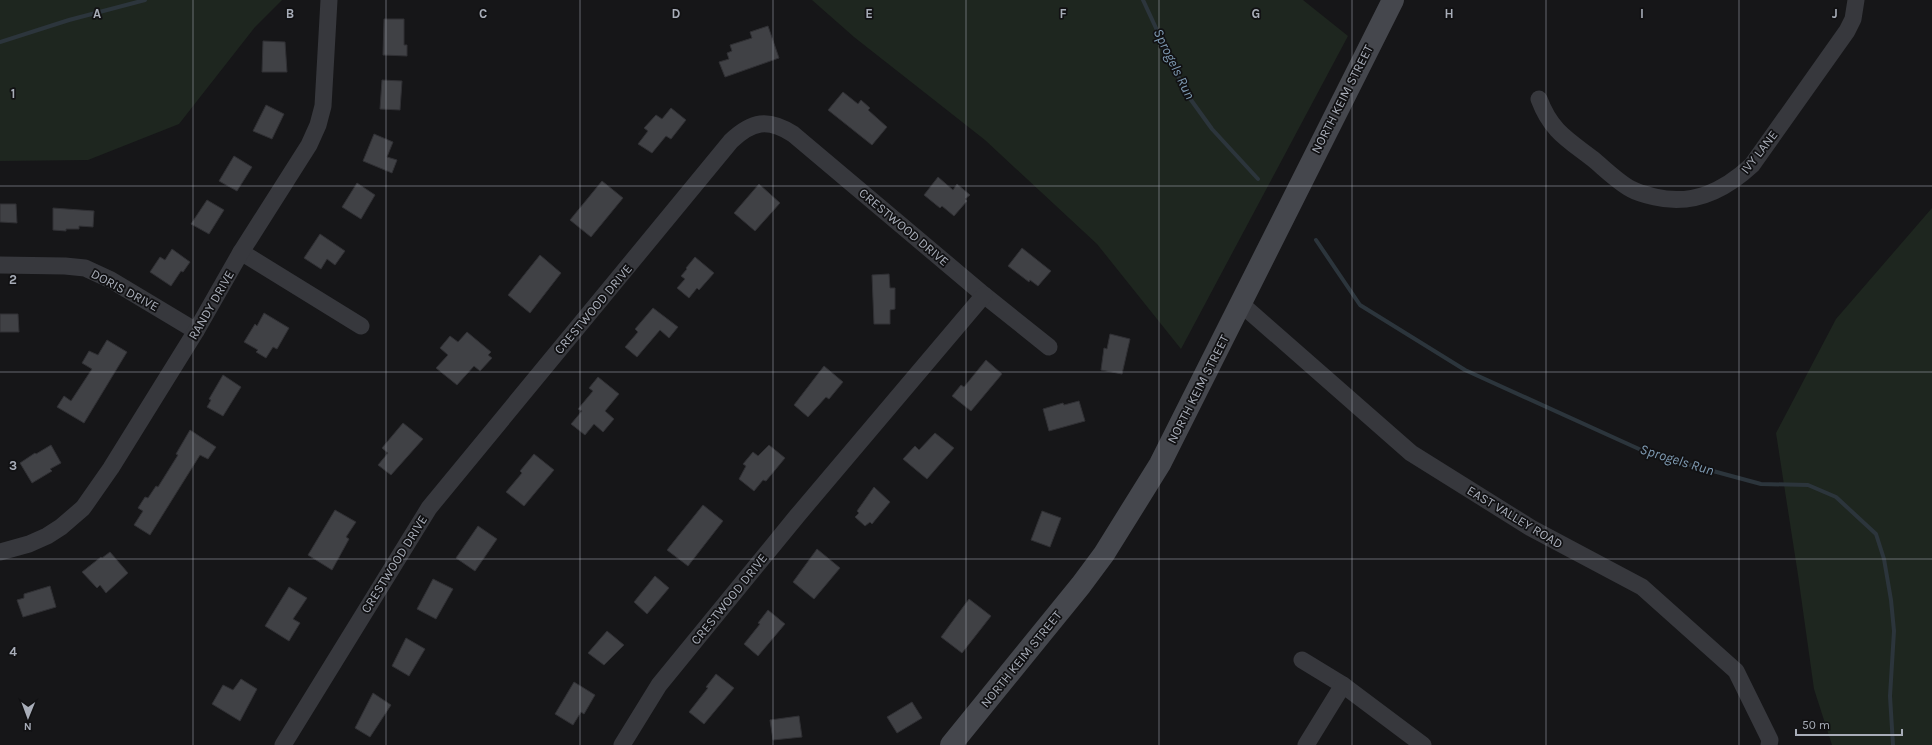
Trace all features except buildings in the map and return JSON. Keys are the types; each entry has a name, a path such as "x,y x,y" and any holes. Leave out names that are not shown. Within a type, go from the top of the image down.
{"street":[{"name":"RANDY DRIVE","path":"0,552 29,544 47,536 65,524 83,508 111,468 196,331 241,252 309,145 318,125 323,106 329,0"},
{"name":"NORTH KEIM STREET","path":"950,745 1081,585 1126,522 1160,464 1393,0"},
{"name":"IVY LANE","path":"1539,99 1546,116 1557,131 1632,189 1646,195 1676,201 1714,192 1738,178 1752,165 1847,31 1853,19 1856,0"},
{"name":"CRESTWOOD DRIVE","path":"283,745 429,508 731,141 744,130 757,124 764,123 778,126 793,134 984,295 1049,347"},
{"path":"241,252 361,326"},
{"name":"DORIS DRIVE","path":"0,264 85,268 112,280 196,331"},
{"name":"CRESTWOOD DRIVE","path":"622,745 659,685 797,516 984,295"},
{"name":"EAST VALLEY ROAD","path":"1240,303 1411,453 1531,528 1642,587 1736,671 1770,743"},
{"path":"1302,660 1343,685 1423,745"},
{"path":"1306,745 1343,685"}],"shaded area":[{"path":"0,0 282,0 255,27 179,124 88,160 0,161"},
{"path":"812,0 1303,0 1348,36 1181,349 1097,244 985,140 854,37"},
{"path":"1932,208 1932,745 1832,745 1814,689 1776,433 1836,319"}],"waterway":[{"path":"0,42 69,20 145,0"},
{"name":"Sprogels Run","path":"1143,0 1186,93 1212,129 1258,179"},
{"name":"Sprogels Run","path":"1316,240 1360,305 1465,370 1650,454 1761,484 1808,485 1836,497 1876,534 1884,559 1891,600 1894,631 1890,696 1893,745"}]}
